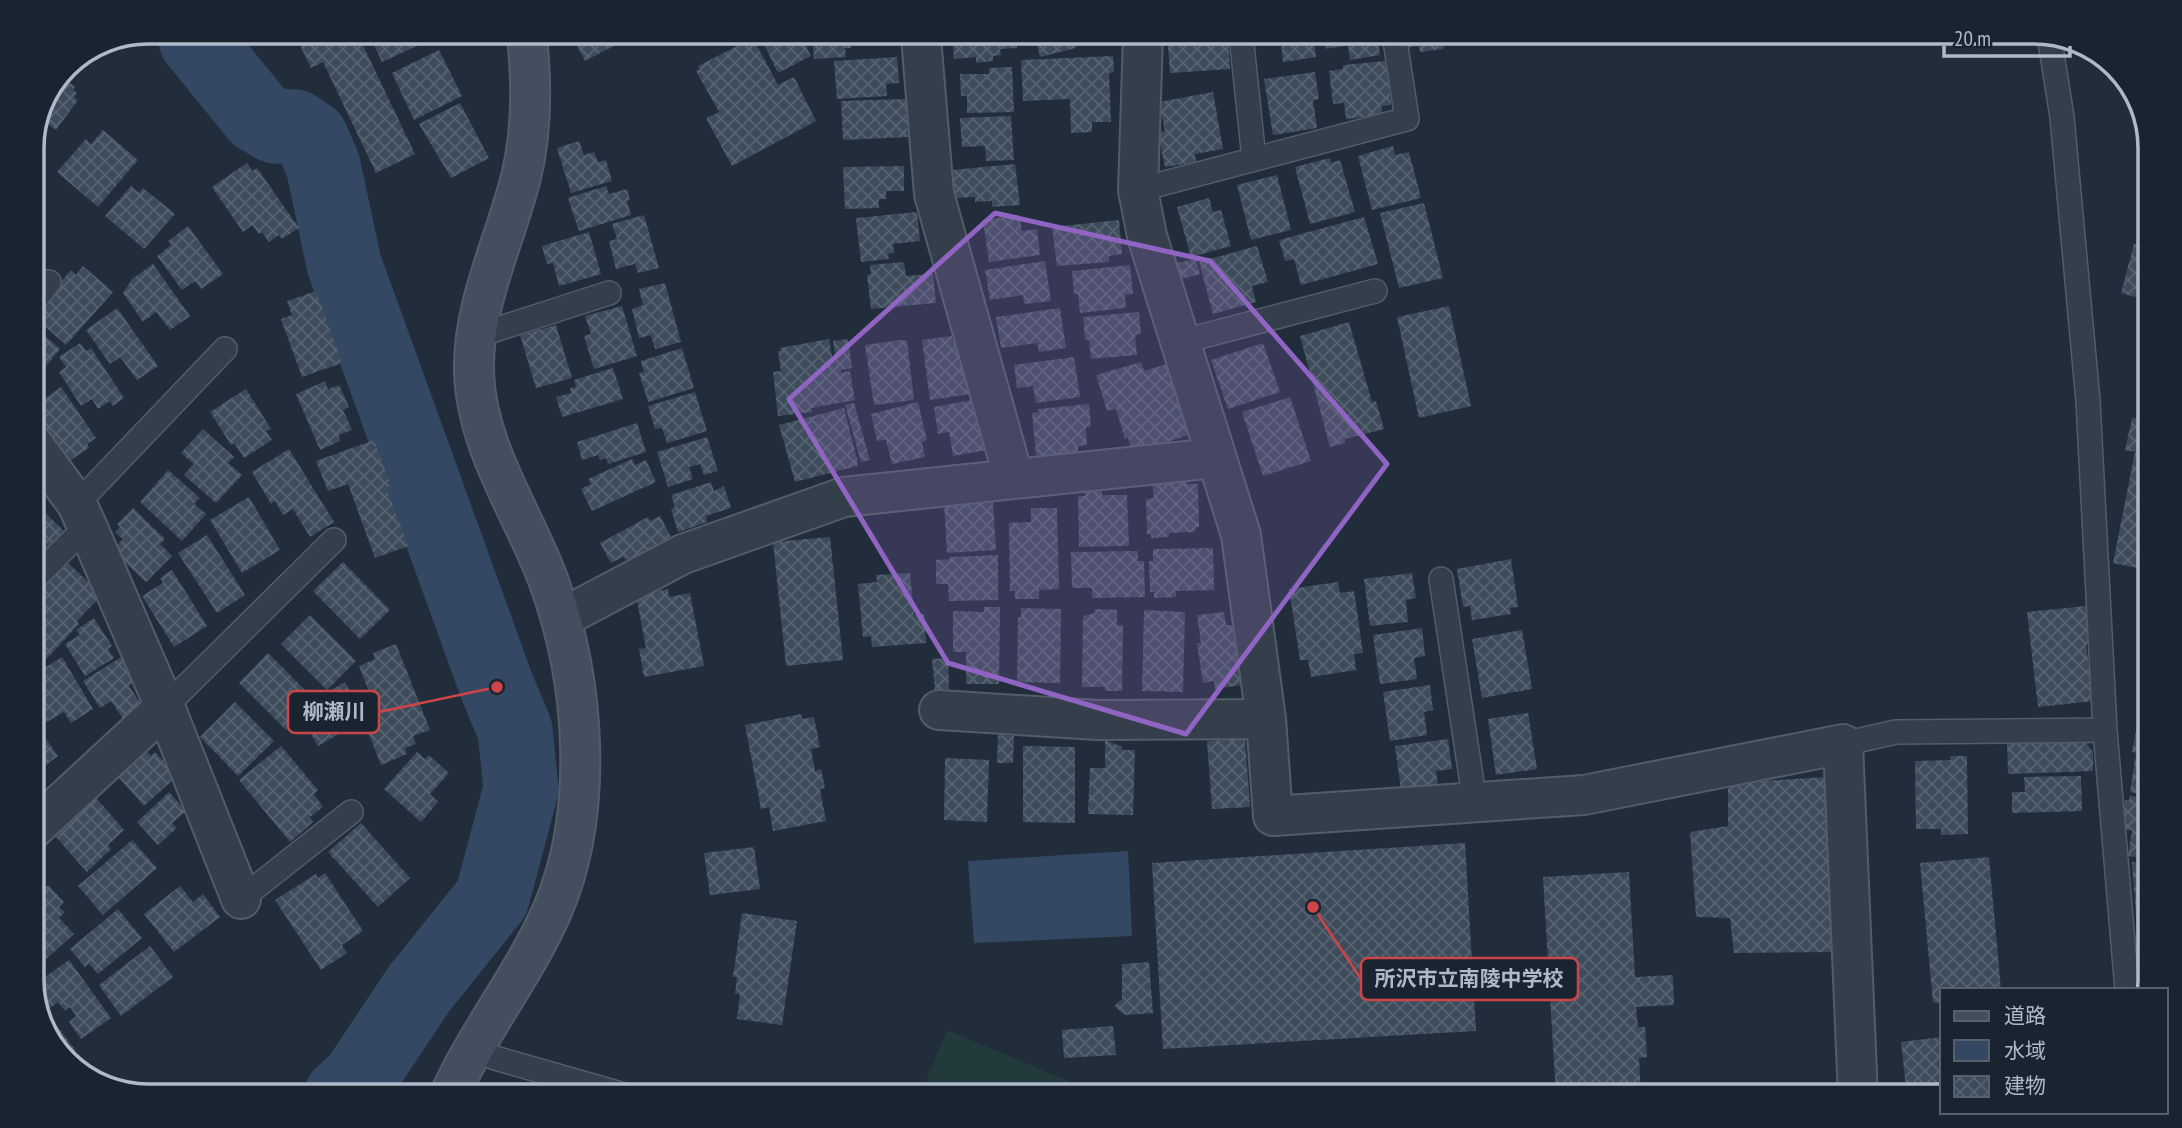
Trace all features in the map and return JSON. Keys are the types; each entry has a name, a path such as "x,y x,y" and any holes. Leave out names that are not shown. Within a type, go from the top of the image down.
{"street":[{"path":"456,1084 552,910 570,852 578,793 579,737 569,648 562,618 537,550 512,499 485,432 475,384 476,336 522,175 529,129 531,75 528,44"},
{"path":"923,44 934,194 1014,479"},
{"path":"1143,44 1138,190 1147,236 1241,535 1266,719 1273,816 1584,795 1843,744 1856,1084"},
{"path":"562,618 683,554 844,497 1216,458"},
{"path":"44,460 82,515 165,707 241,899"},
{"path":"44,819 165,707"},
{"path":"939,710 1098,720 1266,719"}],"lane":[{"path":"1242,44 1254,159"},
{"path":"1138,190 1406,119 1395,44"},
{"path":"2051,45 2062,117 2088,401 2105,730 2127,988"},
{"path":"44,288 49,282"},
{"path":"1180,342 1375,291"},
{"path":"476,336 609,293"},
{"path":"44,565 82,515 225,349"},
{"path":"165,707 334,540"},
{"path":"1441,579 1475,803"},
{"path":"1843,744 1896,732 2105,730"},
{"path":"241,899 351,811"},
{"path":"474,1049 495,1058 584,1084"}],"highlighted area":[{"path":"995,213 1210,261 1387,464 1186,734 948,663 789,399"}],"green space":[{"path":"947,1030 1075,1084 925,1084"}],"water":[{"path":"1128,851 1132,936 974,943 968,861"}],"building":[{"path":"299,44 362,44 415,154 376,173 323,62 311,68"},
{"path":"373,44 421,44 382,62"},
{"path":"576,44 617,44 585,61"},
{"path":"741,44 756,44 778,85 794,77 816,121 732,166 707,120 719,112 696,71 700,69 698,66"},
{"path":"764,44 805,44 811,56 778,73"},
{"path":"813,44 851,44 851,48 845,48 846,57 814,59"},
{"path":"953,44 1017,44 1017,48 1000,49 1001,55 993,56 993,61 976,63 976,57 954,59"},
{"path":"1037,44 1075,44 1076,48 1040,57"},
{"path":"1168,44 1229,44 1230,69 1170,73"},
{"path":"1281,44 1314,44 1316,57 1283,62"},
{"path":"1325,44 1378,44 1380,55 1350,60 1348,45 1326,49"},
{"path":"1403,44 1444,44 1443,49 1420,52 1419,46 1404,48"},
{"path":"439,50 462,96 414,120 392,73"},
{"path":"1113,56 1114,72 1109,73 1111,122 1092,122 1092,132 1071,133 1070,99 1023,101 1021,60"},
{"path":"897,57 899,83 886,84 887,96 837,99 834,61"},
{"path":"1386,61 1391,105 1381,106 1383,115 1346,119 1344,103 1333,104 1329,71 1343,69 1343,65"},
{"path":"1012,67 1014,112 967,113 967,96 961,96 960,74 989,74 989,68"},
{"path":"1315,72 1319,99 1313,100 1317,128 1273,135 1264,79"},
{"path":"68,81 75,87 73,90 77,93 74,97 78,100 56,130 47,121 54,102"},
{"path":"1213,92 1223,149 1195,154 1196,162 1165,167 1158,132 1165,131 1159,102"},
{"path":"906,99 908,137 843,140 841,101"},
{"path":"460,103 489,158 451,178 419,124"},
{"path":"1011,116 1014,160 986,161 985,146 962,147 960,118"},
{"path":"103,130 138,160 98,207 57,172 86,139 91,144"},
{"path":"579,141 584,155 594,152 598,162 606,160 612,181 571,193 557,148"},
{"path":"1393,146 1395,155 1409,152 1421,198 1372,210 1358,156"},
{"path":"1330,158 1331,163 1340,160 1355,212 1310,224 1295,167"},
{"path":"247,163 252,171 257,168 299,228 282,239 279,235 269,242 262,232 259,234 252,225 243,232 212,187"},
{"path":"1015,164 1020,205 992,207 992,201 975,202 975,197 955,198 952,170"},
{"path":"904,166 904,191 886,191 886,199 879,199 879,208 845,209 843,167"},
{"path":"1277,175 1291,230 1251,240 1237,185"},
{"path":"131,186 139,193 143,188 175,214 144,249 105,216"},
{"path":"606,186 609,194 627,189 631,215 579,231 568,198"},
{"path":"1209,198 1213,212 1221,210 1231,246 1191,257 1177,207"},
{"path":"1424,203 1443,278 1399,288 1380,213"},
{"path":"917,212 920,241 893,244 894,253 888,254 889,259 861,262 856,218"},
{"path":"644,215 659,268 638,273 635,264 616,269 609,241 617,239 612,224"},
{"path":"1019,215 1022,231 1037,229 1040,255 989,262 983,220"},
{"path":"1364,217 1378,264 1301,285 1294,259 1285,261 1279,240"},
{"path":"1119,220 1122,254 1109,256 1109,262 1057,266 1052,227"},
{"path":"188,226 223,274 201,289 195,281 182,290 157,256 171,245 168,241"},
{"path":"589,232 601,274 559,286 553,263 547,264 542,246"},
{"path":"2134,244 2138,245 2138,298 2121,293"},
{"path":"1257,246 1268,282 1252,286 1256,302 1213,314 1199,262"},
{"path":"1196,258 1200,274 1175,281 1171,265"},
{"path":"1045,261 1051,301 1024,304 1023,295 990,300 985,270"},
{"path":"904,262 906,276 933,274 936,303 871,309 867,275 871,274 870,265"},
{"path":"153,264 190,316 170,330 156,312 143,322 123,293 132,279"},
{"path":"1130,265 1133,294 1125,295 1126,308 1080,313 1078,294 1074,294 1072,271"},
{"path":"83,266 113,292 66,345 44,326 44,301 71,270 76,275"},
{"path":"665,283 681,342 655,349 651,335 639,338 632,309 643,305 639,289"},
{"path":"316,291 342,363 302,377 281,319 292,315 287,301"},
{"path":"622,306 637,356 594,369 584,336 591,334 585,316"},
{"path":"1449,306 1471,406 1419,418 1397,317"},
{"path":"117,308 158,366 137,380 120,357 110,364 86,330"},
{"path":"1060,308 1066,348 1039,352 1037,343 1001,348 996,317"},
{"path":"1139,312 1141,334 1135,335 1137,355 1091,359 1089,340 1085,340 1083,317"},
{"path":"1349,322 1372,402 1376,401 1384,429 1345,439 1345,443 1330,447 1300,336"},
{"path":"556,325 572,378 536,388 520,335"},
{"path":"44,335 60,349 44,368"},
{"path":"952,336 952,340 958,340 971,394 930,400 922,340"},
{"path":"829,339 833,362 836,361 833,341 848,339 852,368 841,370 841,373 850,371 855,400 811,408 812,412 778,416 773,372 781,371 778,351 781,351 780,348"},
{"path":"907,341 914,400 874,405 865,345"},
{"path":"80,343 86,351 91,348 124,398 113,406 110,401 98,409 92,399 81,406 59,372 66,367 59,357"},
{"path":"1263,343 1280,392 1228,409 1211,360"},
{"path":"682,348 694,388 648,402 639,373 644,372 641,361"},
{"path":"1074,357 1080,397 1036,403 1033,386 1017,388 1014,365"},
{"path":"1141,362 1144,371 1170,363 1192,434 1132,450 1128,438 1125,439 1116,409 1107,411 1096,375"},
{"path":"613,368 623,399 562,417 556,397 571,393 570,388 576,387 574,380"},
{"path":"325,381 328,389 339,385 349,407 343,410 352,430 339,435 340,441 320,450 296,394"},
{"path":"61,387 96,438 87,444 89,448 69,461 63,452 58,454 44,433 44,399"},
{"path":"246,389 271,429 266,431 272,440 244,458 234,443 231,445 210,412"},
{"path":"695,392 707,431 667,443 662,428 655,429 648,406"},
{"path":"1290,397 1311,461 1263,476 1242,412"},
{"path":"978,399 987,450 953,456 949,432 938,434 934,407"},
{"path":"918,402 927,440 922,442 925,457 892,464 886,440 877,441 871,414"},
{"path":"854,403 870,460 861,462 845,405"},
{"path":"1089,404 1091,427 1086,427 1087,445 1078,446 1078,452 1036,456 1032,413 1039,412 1038,409"},
{"path":"844,408 857,466 795,482 779,425"},
{"path":"2132,418 2138,419 2138,568 2113,563 2135,452 2125,450"},
{"path":"637,423 646,452 608,464 606,458 600,460 598,455 582,460 577,442"},
{"path":"203,429 234,457 228,463 242,475 216,503 184,475 194,464 181,453"},
{"path":"707,437 718,471 704,475 700,464 689,467 693,479 668,487 657,452"},
{"path":"374,440 391,486 386,488 408,546 375,558 348,484 328,491 316,461"},
{"path":"289,449 334,522 310,537 293,509 283,515 275,501 271,504 252,472"},
{"path":"632,459 635,465 646,460 656,482 592,511 581,489 591,484 588,479"},
{"path":"168,470 200,498 194,504 206,514 182,541 140,502"},
{"path":"1187,480 1187,484 1198,484 1199,527 1196,527 1195,532 1169,533 1169,537 1151,538 1151,534 1147,534 1146,499 1154,498 1152,481"},
{"path":"711,482 714,491 724,486 731,508 706,516 707,522 678,532 671,509 675,507 671,495"},
{"path":"1085,490 1102,490 1102,495 1127,495 1129,546 1079,547 1078,496 1085,496"},
{"path":"249,497 280,550 242,573 210,520"},
{"path":"993,500 996,550 947,553 944,503"},
{"path":"133,508 165,539 160,544 172,556 146,582 112,550 123,539 115,532 120,527 117,524"},
{"path":"1031,508 1057,508 1059,589 1039,590 1039,599 1015,599 1015,591 1010,591 1009,523 1031,522"},
{"path":"44,512 64,531 44,552"},
{"path":"660,516 671,537 659,543 661,547 633,562 631,558 626,560 623,557 611,563 600,543 648,517 650,521"},
{"path":"207,535 245,595 217,613 178,553"},
{"path":"830,537 843,660 786,666 773,542"},
{"path":"1213,548 1214,590 1176,591 1176,597 1154,598 1154,592 1150,592 1149,561 1153,561 1153,549"},
{"path":"1138,551 1138,561 1144,561 1145,597 1092,598 1092,588 1072,588 1071,552"},
{"path":"998,555 998,600 949,601 948,584 936,584 936,560"},
{"path":"1511,559 1518,607 1510,608 1511,614 1472,620 1470,606 1463,607 1457,569"},
{"path":"67,562 102,595 44,662 44,586"},
{"path":"343,562 390,610 360,639 313,591"},
{"path":"172,570 207,626 174,647 142,596 163,583 160,578"},
{"path":"910,573 914,615 924,614 926,643 872,647 871,636 863,637 858,584 877,582 876,575"},
{"path":"1412,573 1416,598 1406,600 1408,622 1370,626 1364,579"},
{"path":"1338,582 1340,593 1354,591 1363,653 1354,654 1356,670 1311,677 1308,660 1300,660 1289,589"},
{"path":"668,589 669,597 690,593 704,666 644,677 639,649 646,648 636,595"},
{"path":"2086,606 2090,644 2086,644 2093,701 2038,707 2027,612"},
{"path":"984,607 1000,607 999,684 966,684 966,652 953,652 953,611 984,612"},
{"path":"1021,608 1061,609 1060,683 1017,682 1018,617 1021,617"},
{"path":"1095,609 1117,610 1117,625 1123,625 1122,691 1105,691 1105,687 1082,687 1083,616 1095,613"},
{"path":"1144,610 1185,612 1183,692 1142,691"},
{"path":"1224,612 1226,625 1232,625 1241,685 1215,689 1214,681 1203,683 1197,643 1201,643 1197,615"},
{"path":"310,615 356,661 327,690 281,644"},
{"path":"94,618 112,646 108,649 114,658 85,676 65,644 80,635 76,630"},
{"path":"1422,628 1425,656 1414,658 1417,679 1380,684 1373,635"},
{"path":"1522,630 1532,689 1482,698 1472,639"},
{"path":"396,644 430,730 413,736 416,744 405,748 407,754 381,765 366,727 371,724 360,695 369,692 359,666 375,659 373,653"},
{"path":"268,653 316,701 286,730 239,683"},
{"path":"123,656 133,673 129,676 133,683 129,686 142,706 123,719 111,701 100,708 83,681"},
{"path":"62,657 93,709 71,723 64,712 45,723 44,668"},
{"path":"948,658 949,689 935,690 932,659"},
{"path":"345,682 362,713 357,716 360,722 318,746 303,720 328,692"},
{"path":"1430,685 1433,710 1424,712 1427,735 1390,741 1383,692"},
{"path":"235,702 274,741 238,776 200,737"},
{"path":"1528,713 1537,769 1496,775 1488,719"},
{"path":"801,714 802,719 814,717 820,747 811,749 815,771 821,769 825,788 820,789 826,821 773,831 769,807 761,809 745,725"},
{"path":"2138,731 2138,794 2130,792 2136,753 2132,752"},
{"path":"998,735 1014,736 1013,763 997,763"},
{"path":"44,736 58,756 44,766"},
{"path":"1245,739 1250,807 1212,809 1207,741"},
{"path":"1448,739 1452,769 1436,771 1438,785 1401,790 1395,746"},
{"path":"2079,739 2093,752 2093,771 2008,774 2007,742"},
{"path":"1105,740 1123,747 1122,750 1135,750 1133,815 1088,814 1090,768 1105,768"},
{"path":"141,745 151,756 155,752 177,776 144,806 113,771"},
{"path":"281,746 318,790 314,794 323,807 310,817 313,822 290,842 239,780"},
{"path":"1023,746 1075,747 1075,823 1023,822"},
{"path":"417,752 425,759 429,755 449,773 430,794 438,802 421,822 384,789"},
{"path":"1950,756 1967,756 1968,834 1941,835 1941,829 1916,829 1915,761 1951,760"},
{"path":"945,758 989,760 987,822 944,820"},
{"path":"2081,776 2082,811 2012,813 2012,792 2025,792 2024,777"},
{"path":"1826,777 1835,952 1734,953 1730,918 1696,917 1690,832 1728,826 1728,783"},
{"path":"91,792 124,830 108,845 111,849 87,872 55,836 65,826 59,820"},
{"path":"169,792 186,811 172,823 177,828 158,845 137,822"},
{"path":"2130,796 2138,797 2138,857 2128,856 2132,830 2125,830 2126,825 2121,824 2125,800 2129,800"},
{"path":"361,823 410,878 378,907 328,852"},
{"path":"132,840 157,868 103,915 78,886"},
{"path":"1465,843 1476,1031 1163,1049 1152,863"},
{"path":"754,847 760,889 710,895 704,853"},
{"path":"1989,857 2001,988 1940,988 1940,1002 1933,1003 1920,863"},
{"path":"2132,862 2138,863 2138,944"},
{"path":"1629,872 1635,977 1673,975 1674,1005 1636,1007 1638,1027 1645,1027 1647,1057 1639,1058 1640,1084 1555,1084 1543,877"},
{"path":"325,873 363,931 342,945 347,953 321,970 275,900 316,874 318,878"},
{"path":"48,885 64,902 59,907 65,912 59,918 74,934 44,961 44,889"},
{"path":"180,886 193,902 203,894 220,917 174,952 144,914"},
{"path":"118,909 142,938 98,974 89,964 85,967 70,949"},
{"path":"742,913 797,921 782,1025 737,1019 740,994 735,994 737,977 733,977"},
{"path":"150,946 173,977 121,1016 99,985"},
{"path":"69,960 111,1018 81,1039 69,1022 76,1016 70,1007 65,1011 58,1002 50,1008 47,1003 44,978"},
{"path":"1149,962 1153,1013 1125,1015 1114,1006 1122,999 1122,964"},
{"path":"50,1016 76,1051 74,1053 61,1038"},
{"path":"1113,1026 1116,1055 1064,1058 1062,1030"},
{"path":"1940,1037 1940,1084 1906,1084 1901,1042"}],"waterway":[{"path":"199,44 258,116 275,126 295,127 311,138 323,165 344,264 515,730 521,789 492,898 419,989 354,1084"}],"place":[{"name":"柳瀬川","path":"497,687"},
{"name":"所沢市立南陵中学校","path":"1313,907"}]}
